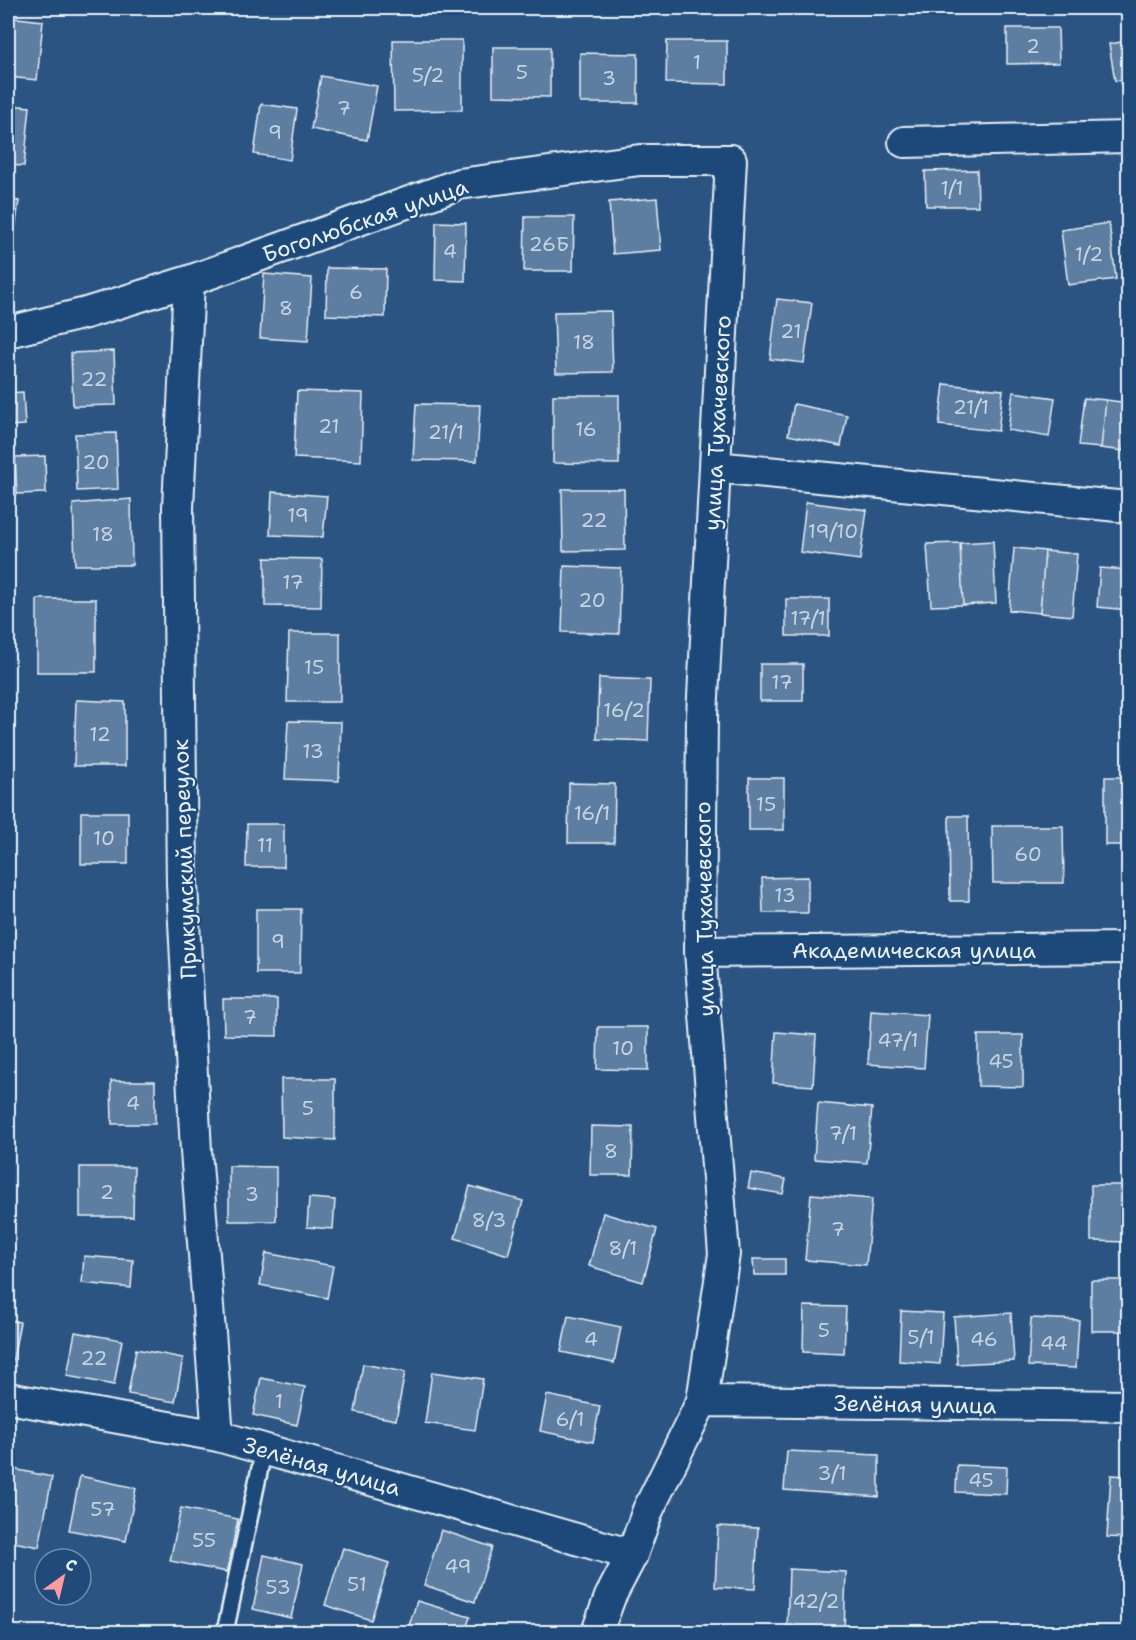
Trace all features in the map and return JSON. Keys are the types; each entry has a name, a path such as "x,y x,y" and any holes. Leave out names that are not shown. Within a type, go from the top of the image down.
{"street":[{"path":"904,142 1128,137"},
{"name":"Боголюбская улица","path":"8,332 86,314 189,281 459,184 639,160 731,160"},
{"name":"улица Тухачевского","path":"597,1632 610,1597 632,1555 648,1510 702,1401 724,1254 700,952 702,717 731,160"},
{"name":"Прикумский переулок","path":"189,281 178,507 182,884 196,1150 218,1436"},
{"path":"715,467 1128,507"},
{"name":"Академическая улица","path":"700,952 1128,948"},
{"name":"Зелёная улица","path":"8,1398 218,1436 632,1555"},
{"name":"Зелёная улица","path":"702,1401 1128,1406"}],"lane":[{"path":"225,1632 264,1449"}],"building":[{"path":"8,17 43,21 37,80 8,77"},
{"path":"1007,28 1058,28 1059,63 1007,64"},
{"path":"393,40 462,40 462,110 394,111"},
{"path":"667,41 727,41 727,84 666,83"},
{"path":"1128,41 1128,79 1115,81 1109,44"},
{"path":"493,47 550,47 550,97 493,96"},
{"path":"580,53 638,54 638,103 580,103"},
{"path":"321,76 377,86 367,140 311,129"},
{"path":"261,104 297,109 290,160 254,154"},
{"path":"8,105 30,107 24,166 8,165"},
{"path":"977,170 978,206 926,206 925,171"},
{"path":"657,198 661,250 613,254 609,202"},
{"path":"8,200 19,201 13,245 8,244"},
{"path":"525,217 574,217 573,271 524,271"},
{"path":"436,222 466,223 465,281 435,280"},
{"path":"1109,223 1116,279 1068,285 1061,230"},
{"path":"327,268 386,269 385,317 326,315"},
{"path":"264,274 312,278 308,341 260,338"},
{"path":"777,299 812,303 804,363 770,359"},
{"path":"611,311 613,372 556,373 554,312"},
{"path":"114,351 116,405 73,406 71,353"},
{"path":"944,384 1003,390 998,431 939,425"},
{"path":"297,391 363,393 361,461 294,458"},
{"path":"23,392 25,425 8,426 8,393"},
{"path":"1013,392 1055,398 1049,437 1008,430"},
{"path":"553,395 619,395 619,464 553,463"},
{"path":"1084,398 1106,400 1101,448 1078,446"},
{"path":"1106,400 1128,403 1123,451 1101,448"},
{"path":"416,404 480,405 477,461 413,460"},
{"path":"794,404 847,415 841,446 788,435"},
{"path":"116,433 118,489 77,491 75,434"},
{"path":"45,456 46,493 17,494 15,457"},
{"path":"562,489 624,489 625,550 563,551"},
{"path":"272,492 327,496 323,537 270,535"},
{"path":"131,499 132,565 75,565 73,504"},
{"path":"806,502 867,510 860,560 800,552"},
{"path":"993,541 996,603 963,605 960,543"},
{"path":"960,543 963,605 931,606 927,544"},
{"path":"1014,548 1045,551 1040,613 1009,610"},
{"path":"1045,551 1077,554 1072,616 1040,613"},
{"path":"265,558 322,559 321,607 265,606"},
{"path":"564,566 621,568 619,634 562,632"},
{"path":"1100,568 1128,570 1128,610 1097,607"},
{"path":"37,599 96,599 96,672 37,672"},
{"path":"786,599 829,599 829,636 786,636"},
{"path":"289,633 340,633 340,702 287,702"},
{"path":"760,664 803,664 803,701 760,701"},
{"path":"599,678 650,680 648,741 597,739"},
{"path":"76,700 125,702 125,766 74,766"},
{"path":"288,721 341,722 339,781 285,779"},
{"path":"1105,777 1128,777 1128,845 1105,845"},
{"path":"749,778 784,778 784,830 749,830"},
{"path":"569,783 615,784 614,843 568,843"},
{"path":"81,812 128,812 128,864 81,864"},
{"path":"949,816 968,816 969,901 950,901"},
{"path":"247,824 284,824 284,867 246,867"},
{"path":"992,826 1063,826 1064,883 993,883"},
{"path":"808,877 808,913 763,913 762,878"},
{"path":"256,909 301,909 300,973 256,973"},
{"path":"223,999 277,999 277,1036 224,1035"},
{"path":"871,1011 928,1015 924,1068 868,1064"},
{"path":"598,1027 648,1027 648,1070 597,1069"},
{"path":"776,1032 816,1035 813,1086 773,1083"},
{"path":"978,1035 1023,1035 1023,1087 978,1086"},
{"path":"281,1079 335,1079 335,1140 282,1137"},
{"path":"111,1081 155,1081 155,1124 112,1124"},
{"path":"818,1103 872,1108 867,1163 814,1159"},
{"path":"591,1126 633,1127 632,1175 590,1175"},
{"path":"229,1166 276,1167 276,1221 229,1221"},
{"path":"80,1167 134,1167 133,1217 80,1217"},
{"path":"751,1173 786,1179 783,1194 748,1188"},
{"path":"1091,1185 1128,1185 1128,1242 1091,1241"},
{"path":"470,1186 523,1201 508,1255 455,1238"},
{"path":"811,1194 872,1199 866,1265 805,1260"},
{"path":"309,1198 335,1200 333,1229 307,1227"},
{"path":"603,1213 657,1229 643,1282 589,1266"},
{"path":"266,1253 333,1266 327,1298 260,1285"},
{"path":"84,1256 133,1260 131,1288 82,1283"},
{"path":"753,1259 785,1259 785,1275 754,1275"},
{"path":"1091,1280 1128,1280 1128,1331 1091,1331"},
{"path":"804,1306 846,1307 844,1354 803,1352"},
{"path":"901,1311 943,1313 940,1364 899,1361"},
{"path":"1011,1313 1014,1361 957,1364 954,1317"},
{"path":"568,1316 621,1327 614,1363 561,1352"},
{"path":"1031,1318 1079,1320 1076,1368 1028,1366"},
{"path":"8,1320 20,1322 12,1365 8,1364"},
{"path":"75,1332 122,1340 114,1385 67,1376"},
{"path":"136,1349 183,1358 175,1402 128,1394"},
{"path":"363,1364 405,1372 396,1420 355,1412"},
{"path":"432,1372 483,1379 475,1430 425,1423"},
{"path":"261,1378 305,1387 297,1425 253,1415"},
{"path":"547,1395 600,1406 593,1442 540,1431"},
{"path":"787,1451 879,1455 879,1497 784,1490"},
{"path":"957,1465 1007,1467 1006,1494 956,1492"},
{"path":"9,1468 52,1477 39,1547 8,1541"},
{"path":"1111,1475 1128,1476 1128,1538 1107,1537"},
{"path":"80,1476 136,1488 126,1541 69,1530"},
{"path":"181,1508 238,1519 227,1572 170,1561"},
{"path":"718,1526 758,1528 755,1589 715,1587"},
{"path":"441,1530 492,1547 475,1602 424,1585"},
{"path":"343,1548 389,1563 371,1620 325,1605"},
{"path":"264,1555 303,1564 291,1618 253,1609"},
{"path":"789,1569 846,1572 844,1632 787,1629"},
{"path":"417,1601 470,1617 465,1632 407,1632"}]}
